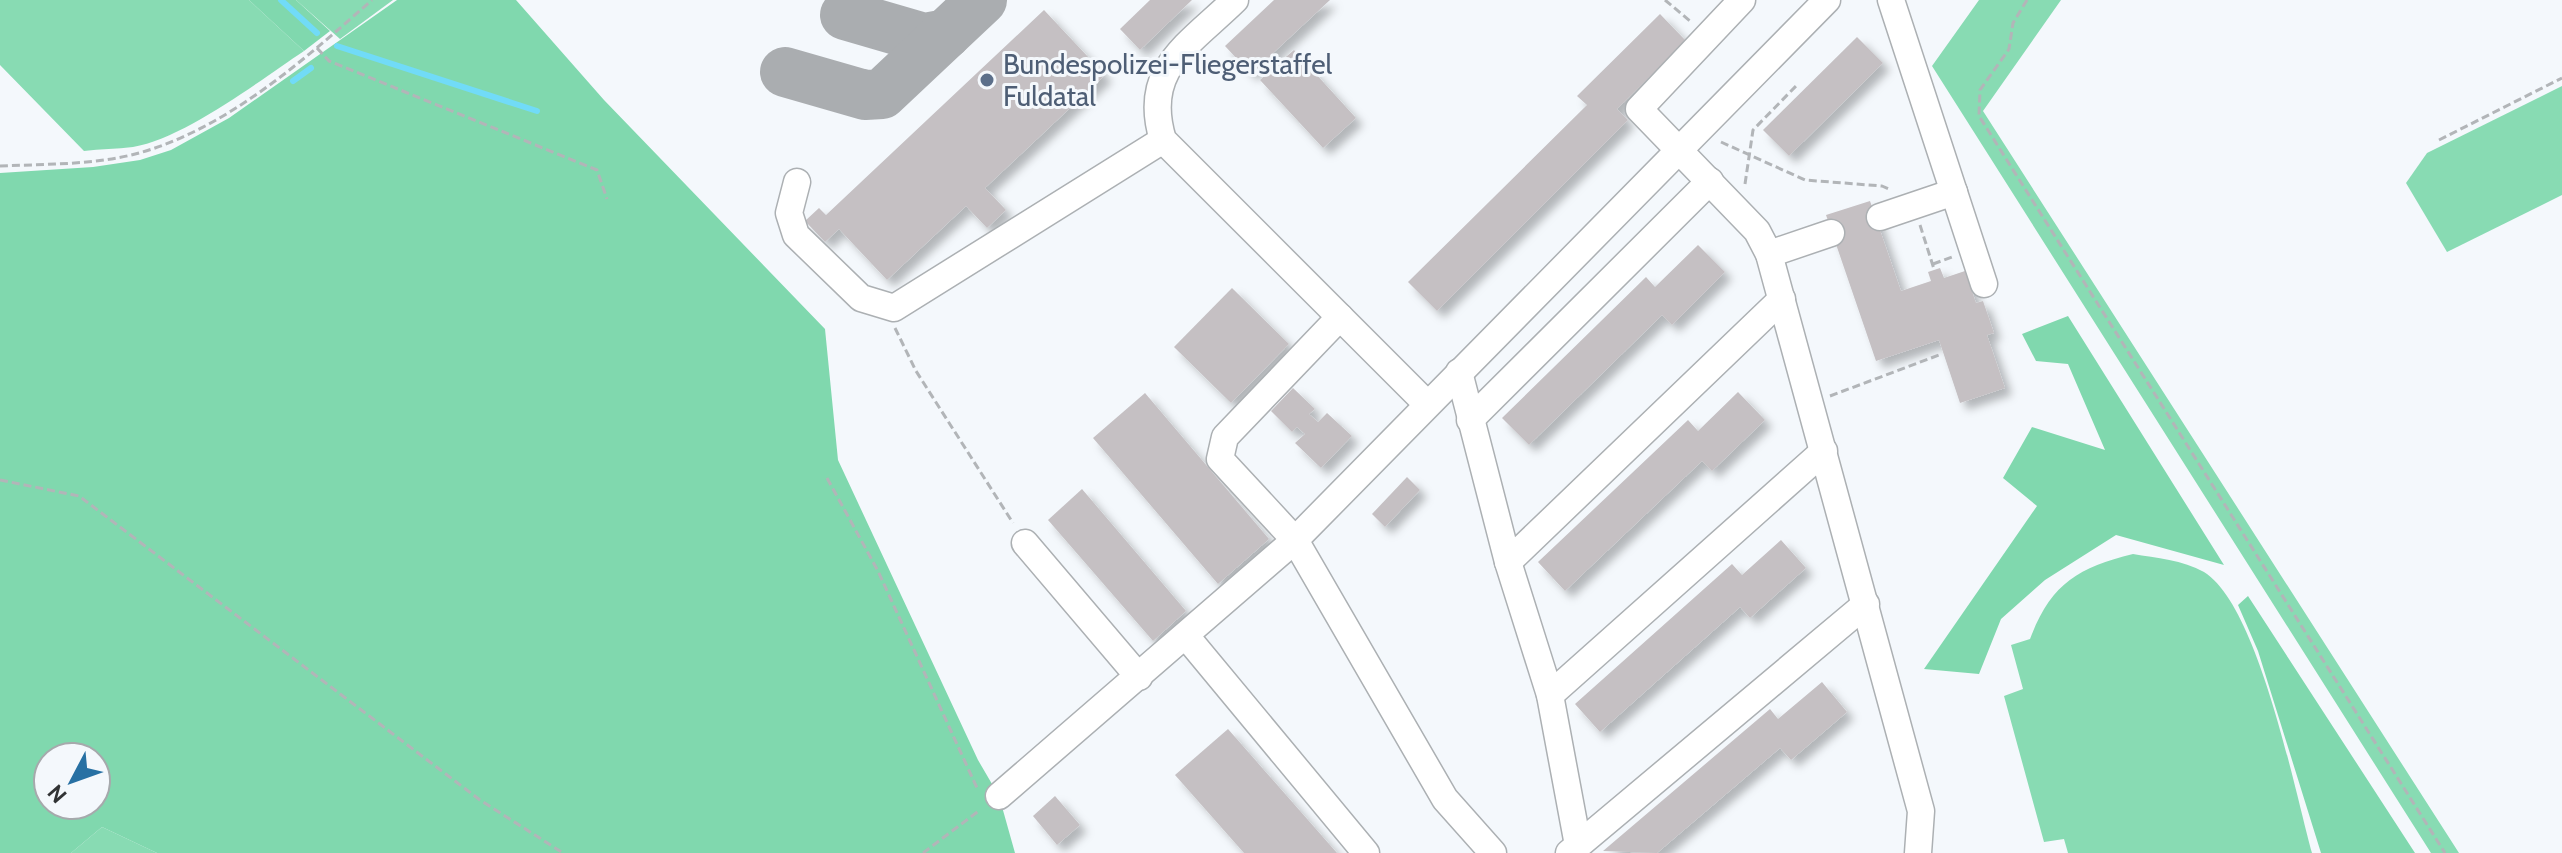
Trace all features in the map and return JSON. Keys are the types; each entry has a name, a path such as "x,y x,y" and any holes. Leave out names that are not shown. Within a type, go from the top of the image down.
{"lane":[{"path":"1235,0 1172,62 1160,80 1156,108 1163,140 1427,404"},
{"path":"1742,0 1639,109 1757,231 1769,254 1921,811 1918,853"},
{"path":"992,801 1295,540 1827,0"},
{"path":"1891,0 1984,284"},
{"path":"797,182 789,213 796,235 861,298 894,308 1163,140"},
{"path":"1470,420 1710,181"},
{"path":"1880,217 1954,192"},
{"path":"1769,254 1831,233"},
{"path":"1508,562 1782,299"},
{"path":"1340,317 1225,437 1220,449 1224,465 1295,540 1445,799 1493,853"},
{"path":"1459,372 1508,562 1550,695 1573,849"},
{"path":"1550,695 1824,451"},
{"path":"1025,543 1139,677"},
{"path":"1573,849 1866,604"},
{"path":"1186,636 1366,853"}],"path":[{"path":"0,166 91,161 168,144 226,114 317,48 372,0"},
{"path":"1665,0 1708,36"},
{"path":"2027,0 2013,23 2009,49 1980,90 1979,116 2445,853"},
{"path":"317,48 329,61 597,170 607,199"},
{"path":"2439,140 2562,78"},
{"path":"1731,203 1745,186 1753,130 1796,86"},
{"path":"1700,130 1749,156 1761,158 1805,180 1882,186 1900,195 1911,207 1934,269"},
{"path":"894,308 896,332 916,371 1025,543"},
{"path":"1811,402 1939,355"},
{"path":"827,478 878,571 992,801 923,853"},
{"path":"0,480 79,496 480,800 563,853"}],"green space":[{"path":"0,0 249,0 304,51 198,121 153,142 84,151 0,65"},
{"path":"249,0 296,0 330,31 304,51"},
{"path":"296,0 393,0 340,39"},
{"path":"397,0 516,0 604,100 825,329 838,460 978,760 999,796 1015,853 157,853 102,827 71,853 0,853 0,173 93,167 140,160 171,150 229,118"},
{"path":"1979,0 2061,0 1983,111 2459,853 2431,853 1932,66"},
{"path":"2562,86 2562,195 2447,252 2406,183 2427,153"},
{"path":"2068,316 2224,565 2116,535 2045,580 2001,619 1979,674 1924,669 2037,506 2003,478 2032,427 2105,450 2068,364 2036,361 2022,334"},
{"path":"2133,554 2169,560 2204,572 2223,591 2241,621 2272,700 2312,853 2068,853 2064,839 2044,842 2004,696 2023,689 2011,645 2030,639 2047,604 2068,581 2096,565"},
{"path":"2248,596 2415,853 2321,853 2258,651 2238,605"},
{"path":"102,827 157,853 71,853"}],"building":[{"path":"1150,0 1192,0 1140,50 1120,29"},
{"path":"1274,0 1330,0 1272,54 1280,62 1294,50 1356,118 1323,148 1260,80 1274,67 1267,60 1251,74 1225,46"},
{"path":"1044,10 1105,75 985,188 1006,210 987,228 966,206 887,280 839,229 825,242 805,221 819,208 826,215"},
{"path":"1660,14 1686,41 1617,109 1628,120 1437,311 1408,282 1587,105 1577,96"},
{"path":"1857,37 1883,63 1789,156 1763,130"},
{"path":"1870,201 1901,291 1931,281 1928,272 1940,268 1944,278 1965,271 1976,303 1983,301 1994,333 1987,335 2005,388 1960,403 1939,340 1876,361 1826,215"},
{"path":"1698,245 1725,272 1672,325 1662,315 1529,445 1502,418 1646,277 1655,287"},
{"path":"1232,288 1289,344 1231,403 1174,347"},
{"path":"1293,388 1315,409 1309,414 1318,422 1327,413 1352,436 1321,468 1295,443 1305,434 1297,427 1292,432 1271,411"},
{"path":"1738,392 1765,420 1712,471 1702,461 1565,591 1538,562 1688,420 1698,431"},
{"path":"1145,393 1269,539 1218,584 1093,438"},
{"path":"1407,477 1420,490 1385,527 1372,514"},
{"path":"1082,489 1186,611 1153,641 1048,520"},
{"path":"1781,540 1806,568 1750,618 1740,607 1600,732 1575,704 1732,564 1742,575"},
{"path":"1822,682 1847,712 1791,760 1780,748 1657,853 1603,851 1770,709 1778,719"},
{"path":"1228,729 1337,853 1244,853 1175,775"},
{"path":"1055,796 1080,825 1057,845 1033,816"}],"waterway":[{"path":"281,0 317,33"},
{"path":"337,46 537,111"},
{"path":"293,81 311,68"}],"taxiway":[{"path":"785,72 865,95 882,94 982,0"},
{"path":"845,15 924,38 946,34"}],"place":[{"name":"Bundespolizei-Fliegerstaffel Fuldatal","path":"987,80"}]}
